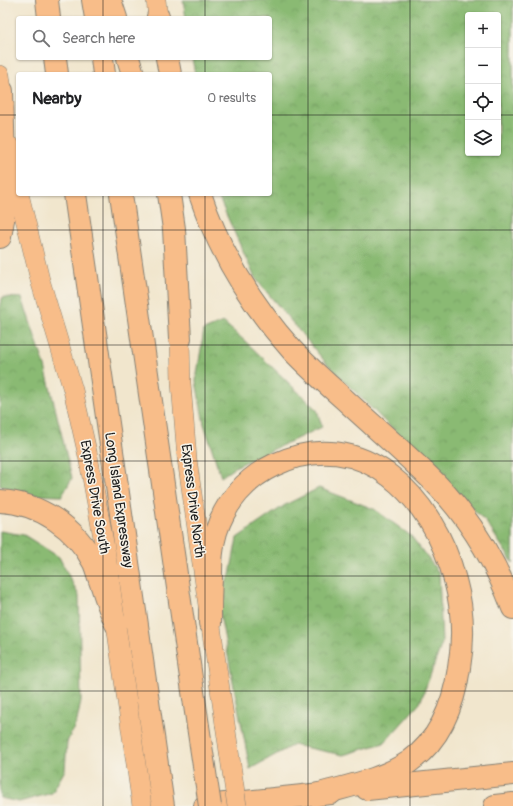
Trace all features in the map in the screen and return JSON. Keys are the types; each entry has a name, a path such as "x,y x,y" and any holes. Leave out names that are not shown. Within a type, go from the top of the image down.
{"highway":[{"path":"47,0 49,16"},
{"path":"93,0 96,16"},
{"path":"110,0 115,16"},
{"path":"55,60 57,72"},
{"path":"102,60 104,72"},
{"path":"129,60 132,72"},
{"path":"167,60 170,72"},
{"path":"0,237 5,199 1,83"},
{"name":"Long Island Expressway","path":"75,196 142,732 163,806"},
{"path":"121,196 210,806"},
{"path":"169,196 174,229 180,339"},
{"path":"201,196 212,226 226,254 243,285 264,315 293,351 312,370 435,482 445,493 483,546 497,572 513,608"},
{"path":"210,623 212,545 220,521 232,498 241,489 259,472 281,461 305,454 332,453 366,462 377,467 397,481 415,500 432,524 446,552 461,610 462,640 457,685 443,723 420,753 400,767 379,777 316,795"},
{"path":"0,501 25,505 48,515 70,531 88,552 94,564 116,624"},
{"path":"205,806 513,774"},
{"path":"494,806 513,804"}],"main road":[{"path":"162,60 164,72"},
{"path":"1,83 16,177"},
{"name":"Express Drive South","path":"20,196 40,280 73,390 88,456 105,548 116,624 142,732 142,806"},
{"name":"Express Drive North","path":"180,196 182,249 180,339 187,459 237,806"}],"green space":[{"path":"183,0 513,0 513,563 486,522 327,364 255,278 218,196 272,196 272,72 195,72 192,60 272,60 272,16 186,16"},
{"path":"3,297 22,298 45,366 72,478 62,496 33,495 0,486 0,304"},
{"path":"223,322 317,410 322,427 237,466 221,477 204,424 196,381 204,330"},
{"path":"319,488 374,509 411,536 439,573 442,643 420,703 384,743 343,755 293,745 250,769 217,599 230,575 237,538 285,505"},
{"path":"0,531 24,535 59,557 79,596 81,701 77,721 67,742 65,770 52,793 19,802 0,798"}]}
